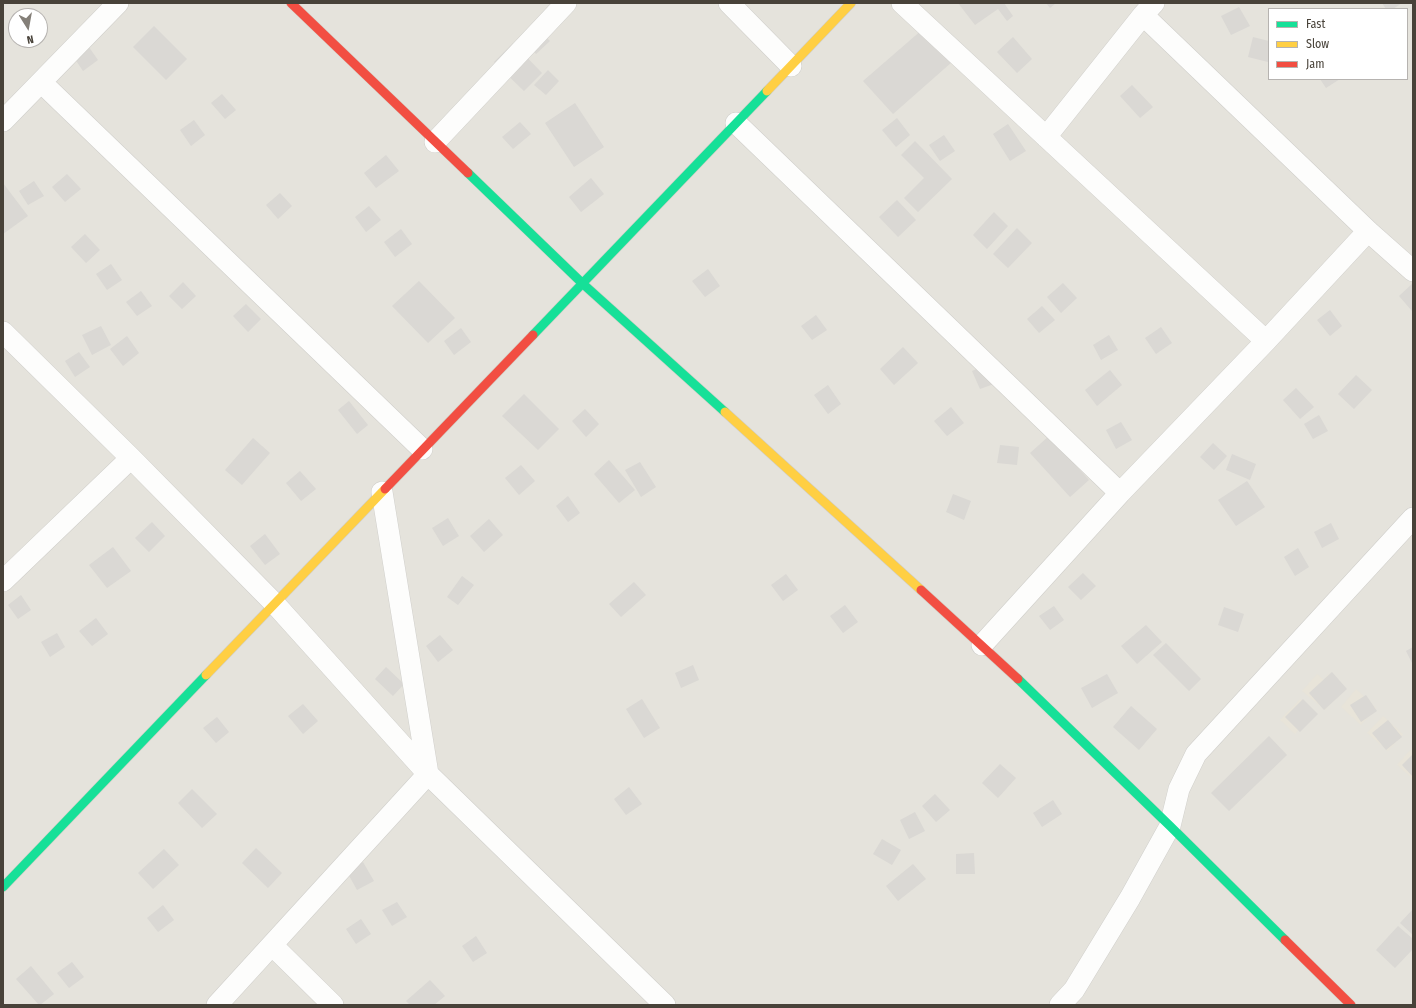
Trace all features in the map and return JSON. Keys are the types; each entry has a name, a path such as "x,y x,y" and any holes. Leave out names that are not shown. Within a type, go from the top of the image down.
{"street":[{"path":"3,121 118,3"},
{"path":"291,3 582,283 982,645 1170,826 1352,1005"},
{"path":"435,142 566,3"},
{"path":"729,3 791,66"},
{"path":"3,887 851,3"},
{"path":"902,3 1266,341"},
{"path":"1046,137 1148,9 1368,231 1413,271"},
{"path":"41,82 422,449"},
{"path":"736,123 1120,493"},
{"path":"982,645 1120,493 1266,341 1368,231"},
{"path":"3,332 131,458 275,604 428,774 666,1005"},
{"path":"3,581 131,458"},
{"path":"382,492 428,774"},
{"path":"1060,1005 1074,990 1170,826 1179,789 1196,754 1413,518"},
{"path":"217,1005 428,774"},
{"path":"272,945 333,1005"}],"shaded area":[{"path":"3,3 1413,3 1413,1005 3,1005"},
{"path":"1317,674 1324,680 1328,674 1344,687 1325,710 1302,691"},
{"path":"1356,689 1376,708 1361,725 1341,707"},
{"path":"1300,699 1315,712 1295,734 1280,720"},
{"path":"1383,716 1403,734 1388,751 1367,733"},
{"path":"1413,748 1413,779 1397,765"}],"building":[{"path":"958,3 1004,3 1013,16 1007,21 998,9 975,25"},
{"path":"1046,3 1056,3 1050,8"},
{"path":"1382,3 1402,3 1394,8 1385,8"},
{"path":"1239,7 1250,26 1231,35 1221,16"},
{"path":"154,26 187,59 166,80 133,47"},
{"path":"537,28 550,41 536,54 524,41"},
{"path":"923,29 952,62 893,114 863,81"},
{"path":"1013,37 1032,59 1017,73 997,52"},
{"path":"1253,37 1268,41 1268,62 1248,57"},
{"path":"86,43 98,60 83,71 71,53"},
{"path":"513,43 542,73 524,91 494,62"},
{"path":"548,70 559,81 546,95 534,85"},
{"path":"1321,80 1338,80 1326,88"},
{"path":"1132,85 1153,107 1140,118 1120,96"},
{"path":"222,94 236,110 225,119 211,103"},
{"path":"575,103 604,147 574,167 545,123"},
{"path":"897,118 910,135 896,147 882,130"},
{"path":"194,120 205,135 191,146 180,130"},
{"path":"520,122 531,134 513,149 502,137"},
{"path":"1008,124 1026,151 1010,161 993,134"},
{"path":"944,135 955,151 940,161 929,145"},
{"path":"915,141 952,179 918,212 904,198 924,178 901,155"},
{"path":"386,155 399,171 376,188 364,173"},
{"path":"67,174 81,189 65,202 52,187"},
{"path":"591,178 604,194 581,212 569,197"},
{"path":"34,181 44,196 28,205 19,191"},
{"path":"3,183 28,216 3,234"},
{"path":"280,193 292,206 278,219 266,205"},
{"path":"897,200 916,220 898,237 879,217"},
{"path":"369,206 381,220 366,232 355,217"},
{"path":"994,212 1008,226 987,249 973,235"},
{"path":"1017,228 1032,243 1008,268 993,254"},
{"path":"401,229 412,244 395,257 384,242"},
{"path":"85,234 100,250 86,263 71,247"},
{"path":"111,264 122,280 107,290 96,274"},
{"path":"708,269 720,286 705,297 692,281"},
{"path":"419,281 455,318 428,343 392,306"},
{"path":"183,282 196,296 182,309 169,296"},
{"path":"1063,283 1077,298 1061,313 1047,297"},
{"path":"1412,284 1413,310 1412,311 1399,296"},
{"path":"141,291 152,306 137,316 126,302"},
{"path":"246,304 261,319 248,332 233,316"},
{"path":"1042,306 1055,320 1039,333 1027,319"},
{"path":"1330,310 1342,326 1330,336 1317,320"},
{"path":"816,315 827,330 812,340 801,326"},
{"path":"101,326 111,345 92,355 82,335"},
{"path":"1161,327 1172,343 1156,354 1145,338"},
{"path":"461,328 471,342 454,355 444,341"},
{"path":"1109,335 1118,350 1101,360 1093,345"},
{"path":"127,336 139,353 123,366 110,349"},
{"path":"903,347 918,363 894,385 880,369"},
{"path":"79,352 90,367 75,377 65,361"},
{"path":"985,365 994,384 980,389 972,371"},
{"path":"1110,370 1122,385 1097,406 1085,390"},
{"path":"1356,375 1372,390 1354,409 1338,394"},
{"path":"828,385 841,404 828,414 814,395"},
{"path":"1296,388 1314,407 1300,419 1283,400"},
{"path":"524,394 559,429 538,450 502,416"},
{"path":"349,401 368,425 357,434 338,410"},
{"path":"951,407 964,423 947,436 934,421"},
{"path":"585,409 599,424 586,437 572,421"},
{"path":"1319,415 1328,431 1313,439 1304,424"},
{"path":"1121,422 1132,440 1116,449 1106,430"},
{"path":"1049,436 1089,480 1070,497 1030,453"},
{"path":"253,438 270,453 242,485 225,470"},
{"path":"1213,443 1227,456 1214,470 1200,457"},
{"path":"1000,445 1019,447 1017,465 997,463"},
{"path":"1232,454 1256,464 1250,480 1226,470"},
{"path":"609,460 635,490 619,503 594,474"},
{"path":"640,462 656,487 641,497 625,470"},
{"path":"521,465 535,481 519,495 505,478"},
{"path":"300,471 316,489 301,501 286,483"},
{"path":"1247,481 1265,507 1236,526 1218,500"},
{"path":"953,494 971,501 964,520 946,512"},
{"path":"568,496 580,513 568,522 556,506"},
{"path":"448,518 459,536 443,546 432,528"},
{"path":"489,519 503,535 484,552 470,536"},
{"path":"152,522 165,536 149,552 135,538"},
{"path":"1331,523 1339,539 1322,548 1314,532"},
{"path":"265,534 280,554 265,565 250,546"},
{"path":"113,547 131,571 107,588 89,565"},
{"path":"1298,548 1309,567 1295,576 1284,557"},
{"path":"1083,573 1096,586 1081,600 1068,587"},
{"path":"786,574 798,590 783,601 771,585"},
{"path":"462,576 474,585 458,605 447,597"},
{"path":"634,582 646,595 621,617 609,604"},
{"path":"21,595 31,610 18,619 8,605"},
{"path":"845,605 858,622 843,633 830,616"},
{"path":"1054,606 1064,620 1050,630 1039,616"},
{"path":"1224,607 1244,614 1238,632 1218,625"},
{"path":"96,618 108,634 92,646 79,631"},
{"path":"1146,625 1162,642 1137,664 1121,646"},
{"path":"57,633 65,647 50,657 41,642"},
{"path":"440,635 453,650 438,662 426,646"},
{"path":"1166,643 1201,679 1189,691 1153,655"},
{"path":"1413,647 1413,665 1406,651"},
{"path":"693,665 699,680 681,688 675,673"},
{"path":"386,667 404,684 393,696 375,679"},
{"path":"1332,672 1347,689 1324,710 1309,693"},
{"path":"1107,674 1118,693 1092,708 1081,688"},
{"path":"1366,695 1377,711 1361,722 1350,705"},
{"path":"642,699 660,728 644,738 626,709"},
{"path":"1303,699 1318,714 1300,732 1285,717"},
{"path":"303,704 318,721 303,734 288,716"},
{"path":"1131,706 1157,729 1139,750 1113,727"},
{"path":"217,717 229,732 216,743 203,728"},
{"path":"1388,720 1402,737 1386,750 1372,733"},
{"path":"1269,736 1287,755 1229,811 1211,793"},
{"path":"1413,754 1413,777 1402,765"},
{"path":"1000,764 1016,778 998,798 982,783"},
{"path":"629,787 642,804 626,815 614,799"},
{"path":"192,789 217,814 202,828 178,803"},
{"path":"935,794 950,810 936,822 922,806"},
{"path":"1053,800 1062,814 1042,827 1033,813"},
{"path":"915,812 925,831 909,839 900,820"},
{"path":"882,839 901,850 892,865 873,854"},
{"path":"256,848 282,873 268,888 242,863"},
{"path":"164,849 179,865 153,889 138,873"},
{"path":"974,853 975,874 956,874 956,854"},
{"path":"363,862 374,881 357,890 347,872"},
{"path":"913,864 926,879 898,901 886,886"},
{"path":"397,902 407,917 392,926 382,910"},
{"path":"163,905 174,920 158,932 147,918"},
{"path":"1413,909 1413,935 1400,923"},
{"path":"361,919 371,934 356,944 346,929"},
{"path":"1398,926 1413,939 1413,949 1395,968 1376,950"},
{"path":"476,936 487,953 473,962 462,946"},
{"path":"72,962 84,977 69,988 57,973"},
{"path":"31,966 54,994 40,1005 16,979"},
{"path":"430,980 445,996 434,1005 410,1005 406,1001"}],"traffic: fast":[{"path":"533,335 767,91"},
{"path":"468,173 582,283 725,412"},
{"path":"3,887 206,675"},
{"path":"1018,679 1285,940"}],"traffic: slow":[{"path":"767,91 851,3"},
{"path":"725,412 921,590"},
{"path":"206,675 385,489"}],"traffic: jam":[{"path":"291,3 468,173"},
{"path":"385,489 533,335"},
{"path":"921,590 1018,679"},
{"path":"1285,940 1351,1005"}]}
